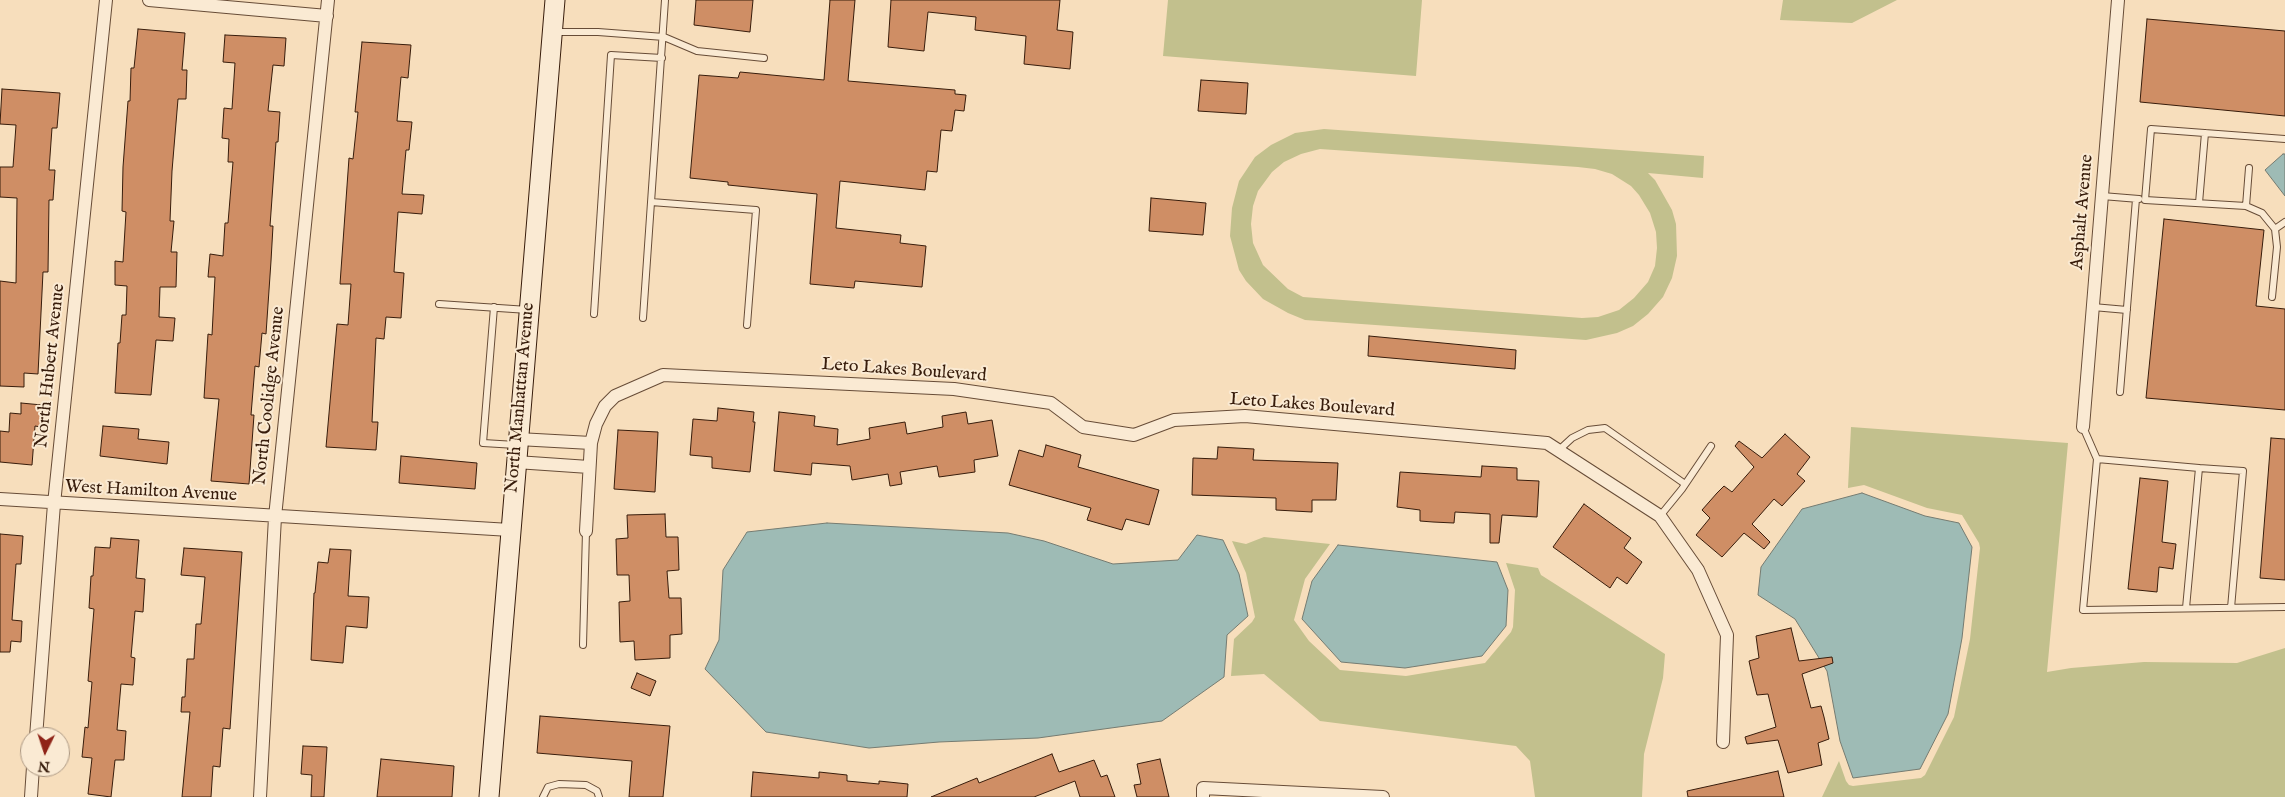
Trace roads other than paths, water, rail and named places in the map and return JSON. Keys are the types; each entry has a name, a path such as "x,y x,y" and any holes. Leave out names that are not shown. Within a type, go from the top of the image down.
{"street":[{"name":"North Hubert Avenue","path":"37,727 54,504 106,0"},
{"path":"149,0 327,16"},
{"name":"North Coolidge Avenue","path":"260,797 275,517 328,0"},
{"name":"North Manhattan Avenue","path":"489,797 555,0"},
{"name":"Asphalt Avenue","path":"2083,427 2118,0"},
{"name":"Leto Lakes Boulevard","path":"586,531 591,443 596,424 605,406 615,396 663,375 954,389 1051,403 1083,427 1134,435 1174,420 1245,416 1548,443 1660,516 1698,570 1727,635 1723,742"},
{"path":"517,449 591,443"},
{"path":"517,449 590,467"},
{"name":"West Hamilton Avenue","path":"0,499 54,504 510,530"},
{"path":"31,797 32,777"},
{"path":"1203,797 1203,788 1383,797"}],"lane":[{"path":"642,318 666,1"},
{"path":"552,32 598,32 664,37 697,51 764,58"},
{"path":"594,314 611,55 662,58"},
{"path":"2145,200 2151,129 2285,139"},
{"path":"2199,203 2205,134"},
{"path":"2246,206 2249,168"},
{"path":"2102,196 2246,206 2262,213 2276,229 2277,247 2272,297"},
{"path":"2120,392 2136,199"},
{"path":"651,202 756,210 747,325"},
{"path":"2276,229 2285,222"},
{"path":"439,304 529,310"},
{"path":"494,307 483,443 517,449"},
{"path":"2093,307 2127,310"},
{"path":"2083,427 2097,459 2083,610 2285,607"},
{"path":"1559,450 1572,438 1588,430 1605,428 1686,484"},
{"path":"1660,516 1686,484 1711,446"},
{"path":"2097,459 2244,471 2231,608"},
{"path":"2186,608 2199,468"},
{"path":"583,645 586,531"},
{"path":"543,797 548,787 559,784 586,785 596,791 599,797"}],"water":[{"path":"2285,154 2285,196 2265,170"},
{"path":"1862,493 1925,516 1959,523 1972,547 1962,638 1948,714 1920,769 1853,778 1840,741 1827,671 1795,619 1758,595 1761,567 1802,509"},
{"path":"827,523 1008,533 1044,541 1113,564 1178,560 1197,535 1223,540 1239,574 1248,616 1227,635 1224,677 1162,721 1038,738 939,742 869,748 766,732 705,669 719,640 723,570 747,532"},
{"path":"1338,545 1497,562 1508,590 1506,626 1482,656 1405,668 1341,662 1302,619 1312,581"}]}
